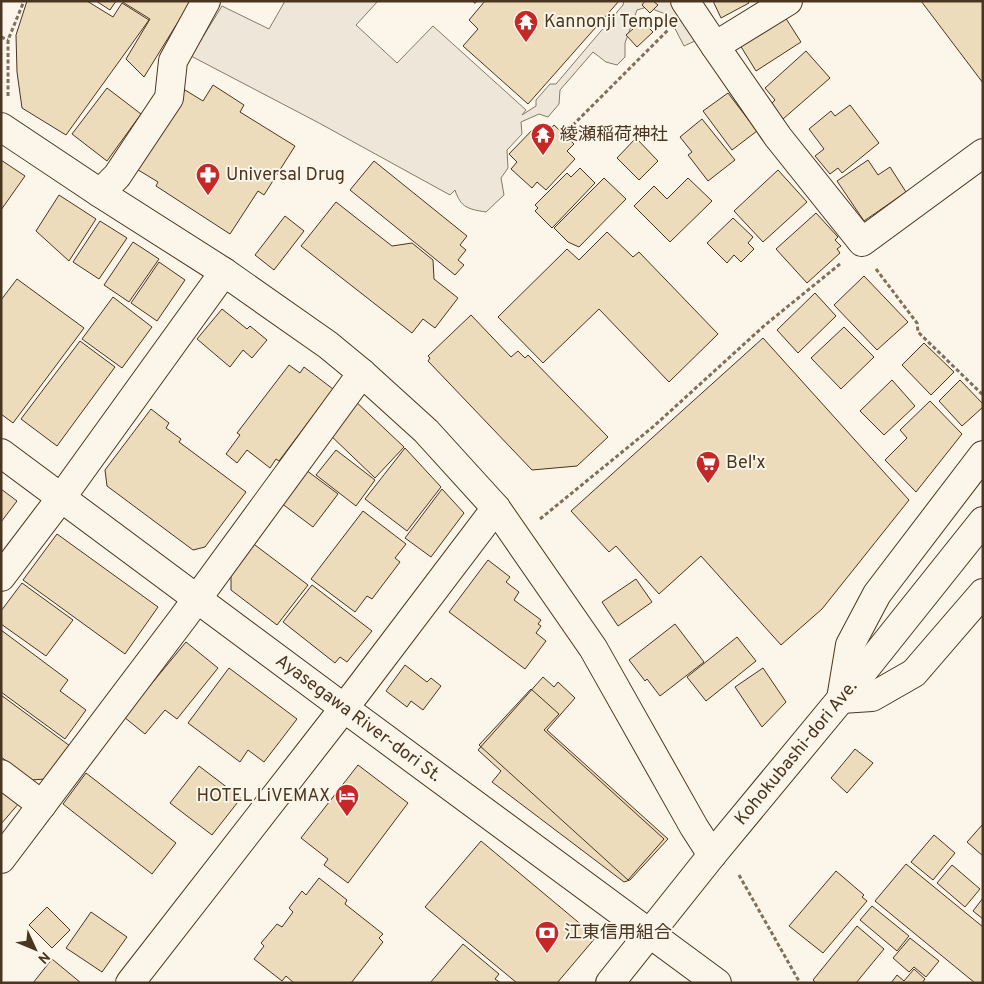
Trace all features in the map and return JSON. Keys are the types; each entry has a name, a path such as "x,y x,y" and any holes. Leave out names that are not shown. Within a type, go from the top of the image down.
{"street":[{"path":"100,194 117,176 169,98 173,61 206,1"},
{"path":"715,46 788,1"},
{"path":"688,5 778,137 861,245 983,153"},
{"path":"4,116 100,194 224,272 328,344 426,431 496,508 593,648 694,827 712,855"},
{"path":"1,577 61,498 224,272"},
{"path":"1,860 197,599 362,373"},
{"name":"Ayasegawa River-dori St.","path":"1,453 717,983"},
{"path":"983,455 877,594 850,645 841,699 872,697 914,673 983,593"},
{"path":"130,983 344,708 496,508"},
{"name":"Kohokubashi-dori Ave.","path":"610,983 983,521"},
{"path":"1,774 42,805"}],"path":[{"path":"4,116 8,40 24,1"},
{"path":"568,130 688,5"},
{"path":"1,37 8,40"},
{"path":"516,538 654,426 765,325 861,245 917,324 918,332 983,395"},
{"path":"739,875 800,983"}],"shaded area":[{"path":"285,1 378,1 356,25 397,63 433,26 526,110 522,115 536,106 536,100 550,84 556,84 623,5 624,1 674,1 695,41 684,46 668,15 647,7 637,10 625,43 625,57 617,65 606,62 593,52 560,90 559,104 548,117 539,114 521,122 522,134 507,150 508,168 501,178 504,195 486,212 466,207 460,201 455,190 450,195 191,56 222,6 269,29"}],"building":[{"path":"27,1 87,1 113,17 122,3 149,20 66,135 22,108 17,72 16,35"},
{"path":"96,1 116,1 110,10"},
{"path":"121,1 191,1 144,77 126,59 150,19"},
{"path":"485,1 619,1 528,104 463,46 478,29 469,20"},
{"path":"645,1 653,1 658,5 650,13 642,5"},
{"path":"713,1 748,1 749,3 721,18"},
{"path":"921,1 983,1 983,83"},
{"path":"785,17 801,42 756,71 740,45"},
{"path":"642,21 653,32 637,47 626,35"},
{"path":"806,51 830,78 783,119 770,105 775,100 765,88"},
{"path":"213,85 244,105 240,112 295,146 264,195 258,191 230,234 156,186 158,182 135,168 185,90 203,101"},
{"path":"107,88 141,114 107,161 72,134"},
{"path":"728,93 757,131 732,150 703,111"},
{"path":"850,105 879,143 842,173 838,168 830,174 815,156 824,149 809,129 831,111 835,116"},
{"path":"702,119 735,160 708,181 688,155 692,152 680,137"},
{"path":"538,124 547,133 554,125 574,144 567,151 575,159 546,190 537,182 532,188 511,169 517,162 509,154"},
{"path":"636,138 658,161 639,180 617,158"},
{"path":"1,160 25,176 1,210"},
{"path":"868,160 878,175 890,167 906,192 864,221 837,181"},
{"path":"374,161 467,236 460,245 466,250 458,260 464,265 455,275 350,190"},
{"path":"580,168 595,183 552,228 535,211 538,208 535,205 567,173 571,177"},
{"path":"778,170 807,202 763,242 734,211"},
{"path":"604,178 626,199 579,247 568,242 554,228"},
{"path":"688,178 712,201 670,242 634,206 654,186 667,199"},
{"path":"59,195 96,219 69,261 36,231"},
{"path":"336,202 392,246 412,243 433,260 434,279 458,298 435,328 423,319 412,333 301,246"},
{"path":"816,213 838,237 835,240 841,246 837,249 840,253 807,283 776,249"},
{"path":"285,216 304,231 274,270 255,255"},
{"path":"733,218 753,237 748,243 754,249 741,262 734,255 727,263 707,243"},
{"path":"100,221 127,238 99,279 73,262"},
{"path":"607,232 633,257 639,252 718,334 669,382 599,309 543,363 498,317 567,249 579,260"},
{"path":"133,242 159,259 129,302 104,285"},
{"path":"159,262 185,280 157,321 131,303"},
{"path":"864,276 908,322 877,350 834,305"},
{"path":"17,279 84,328 13,423 1,414 1,300"},
{"path":"815,293 836,316 798,353 777,330"},
{"path":"113,297 152,327 122,368 82,339"},
{"path":"222,309 247,329 250,326 267,340 252,358 243,350 230,367 197,339"},
{"path":"471,315 511,357 518,351 525,358 528,355 608,437 577,466 532,470 428,361 430,358 428,356"},
{"path":"844,327 874,357 841,389 811,358"},
{"path":"763,338 909,500 822,609 781,645 701,556 659,594 616,546 609,552 571,511"},
{"path":"80,341 115,367 57,446 21,419"},
{"path":"924,343 954,372 931,395 902,365"},
{"path":"289,365 300,373 304,367 333,389 279,461 276,459 270,468 247,450 237,463 226,454 240,435 237,433"},
{"path":"892,380 915,406 884,435 860,411"},
{"path":"960,380 983,404 983,407 962,426 939,401"},
{"path":"353,399 404,447 375,478 327,432"},
{"path":"930,401 962,434 916,492 885,460 907,438 900,430"},
{"path":"151,409 169,423 166,428 181,439 179,442 246,492 205,547 193,550 107,486 105,470"},
{"path":"405,448 441,487 407,531 365,499"},
{"path":"336,450 375,480 356,506 316,475"},
{"path":"306,470 338,494 313,527 281,503"},
{"path":"1,489 17,501 1,522"},
{"path":"442,489 464,513 431,557 405,538"},
{"path":"363,511 406,544 395,558 400,562 372,599 367,596 355,612 311,579"},
{"path":"57,534 158,607 125,654 23,580"},
{"path":"251,542 308,585 277,625 231,590 231,567"},
{"path":"488,560 510,577 506,582 519,592 514,600 541,620 538,624 541,626 536,633 546,641 525,669 449,612"},
{"path":"636,579 652,602 618,626 602,602"},
{"path":"22,583 73,620 46,656 1,624 1,611"},
{"path":"312,585 372,631 347,662 340,657 335,663 283,622"},
{"path":"675,624 704,662 660,696 647,679 645,681 629,660"},
{"path":"1,630 68,680 60,691 86,710 65,739 1,692"},
{"path":"737,637 756,661 706,701 687,677"},
{"path":"186,642 218,668 177,719 165,710 145,734 124,717"},
{"path":"405,665 427,682 431,678 441,686 423,710 411,701 407,707 386,691"},
{"path":"229,668 297,719 264,762 248,750 240,762 188,723"},
{"path":"763,668 786,702 762,727 735,687"},
{"path":"543,677 554,687 558,682 575,698 547,730 668,839 630,880 624,882 492,782 501,771 478,750"},
{"path":"531,689 559,714 544,730 664,839 628,880 479,745"},
{"path":"1,695 70,746 45,779 32,780 1,757"},
{"path":"855,749 873,763 847,793 831,778"},
{"path":"358,765 408,803 348,883 324,865 328,859 301,838"},
{"path":"199,766 241,798 212,835 170,803"},
{"path":"86,773 176,843 152,874 63,804"},
{"path":"1,786 20,802 1,824"},
{"path":"983,824 983,856 967,842"},
{"path":"934,835 955,853 933,880 911,862"},
{"path":"481,841 596,937 557,983 517,983 425,907"},
{"path":"906,864 983,927 983,983 975,983 875,901"},
{"path":"952,865 980,889 965,907 937,883"},
{"path":"836,871 864,895 862,897 867,901 823,953 789,926"},
{"path":"319,878 347,900 345,904 383,934 379,938 383,942 351,983 294,983 286,976 282,981 254,959 264,946 261,943 277,924 282,927 293,912 289,908 302,891 306,895"},
{"path":"983,898 983,919 973,911"},
{"path":"872,906 909,936 897,951 860,920"},
{"path":"47,907 70,930 52,948 29,925"},
{"path":"91,912 127,937 102,972 66,948"},
{"path":"857,926 884,949 856,983 816,983 813,980"},
{"path":"910,938 939,961 926,977 914,967 909,972 893,958"},
{"path":"463,944 499,974 495,979 501,983 430,983"},
{"path":"52,959 81,983 33,983"},
{"path":"914,969 925,979 922,983 891,983 897,975 904,981"}],"place":[{"name":"Kannonji Temple","path":"526,43"},
{"name":"綾瀬稲荷神社","path":"543,156"},
{"name":"Universal Drug","path":"208,196"},
{"name":"Bel'x","path":"708,484"},
{"name":"HOTEL LiVEMAX","path":"347,817"},
{"name":"江東信用組合","path":"547,954"}]}
